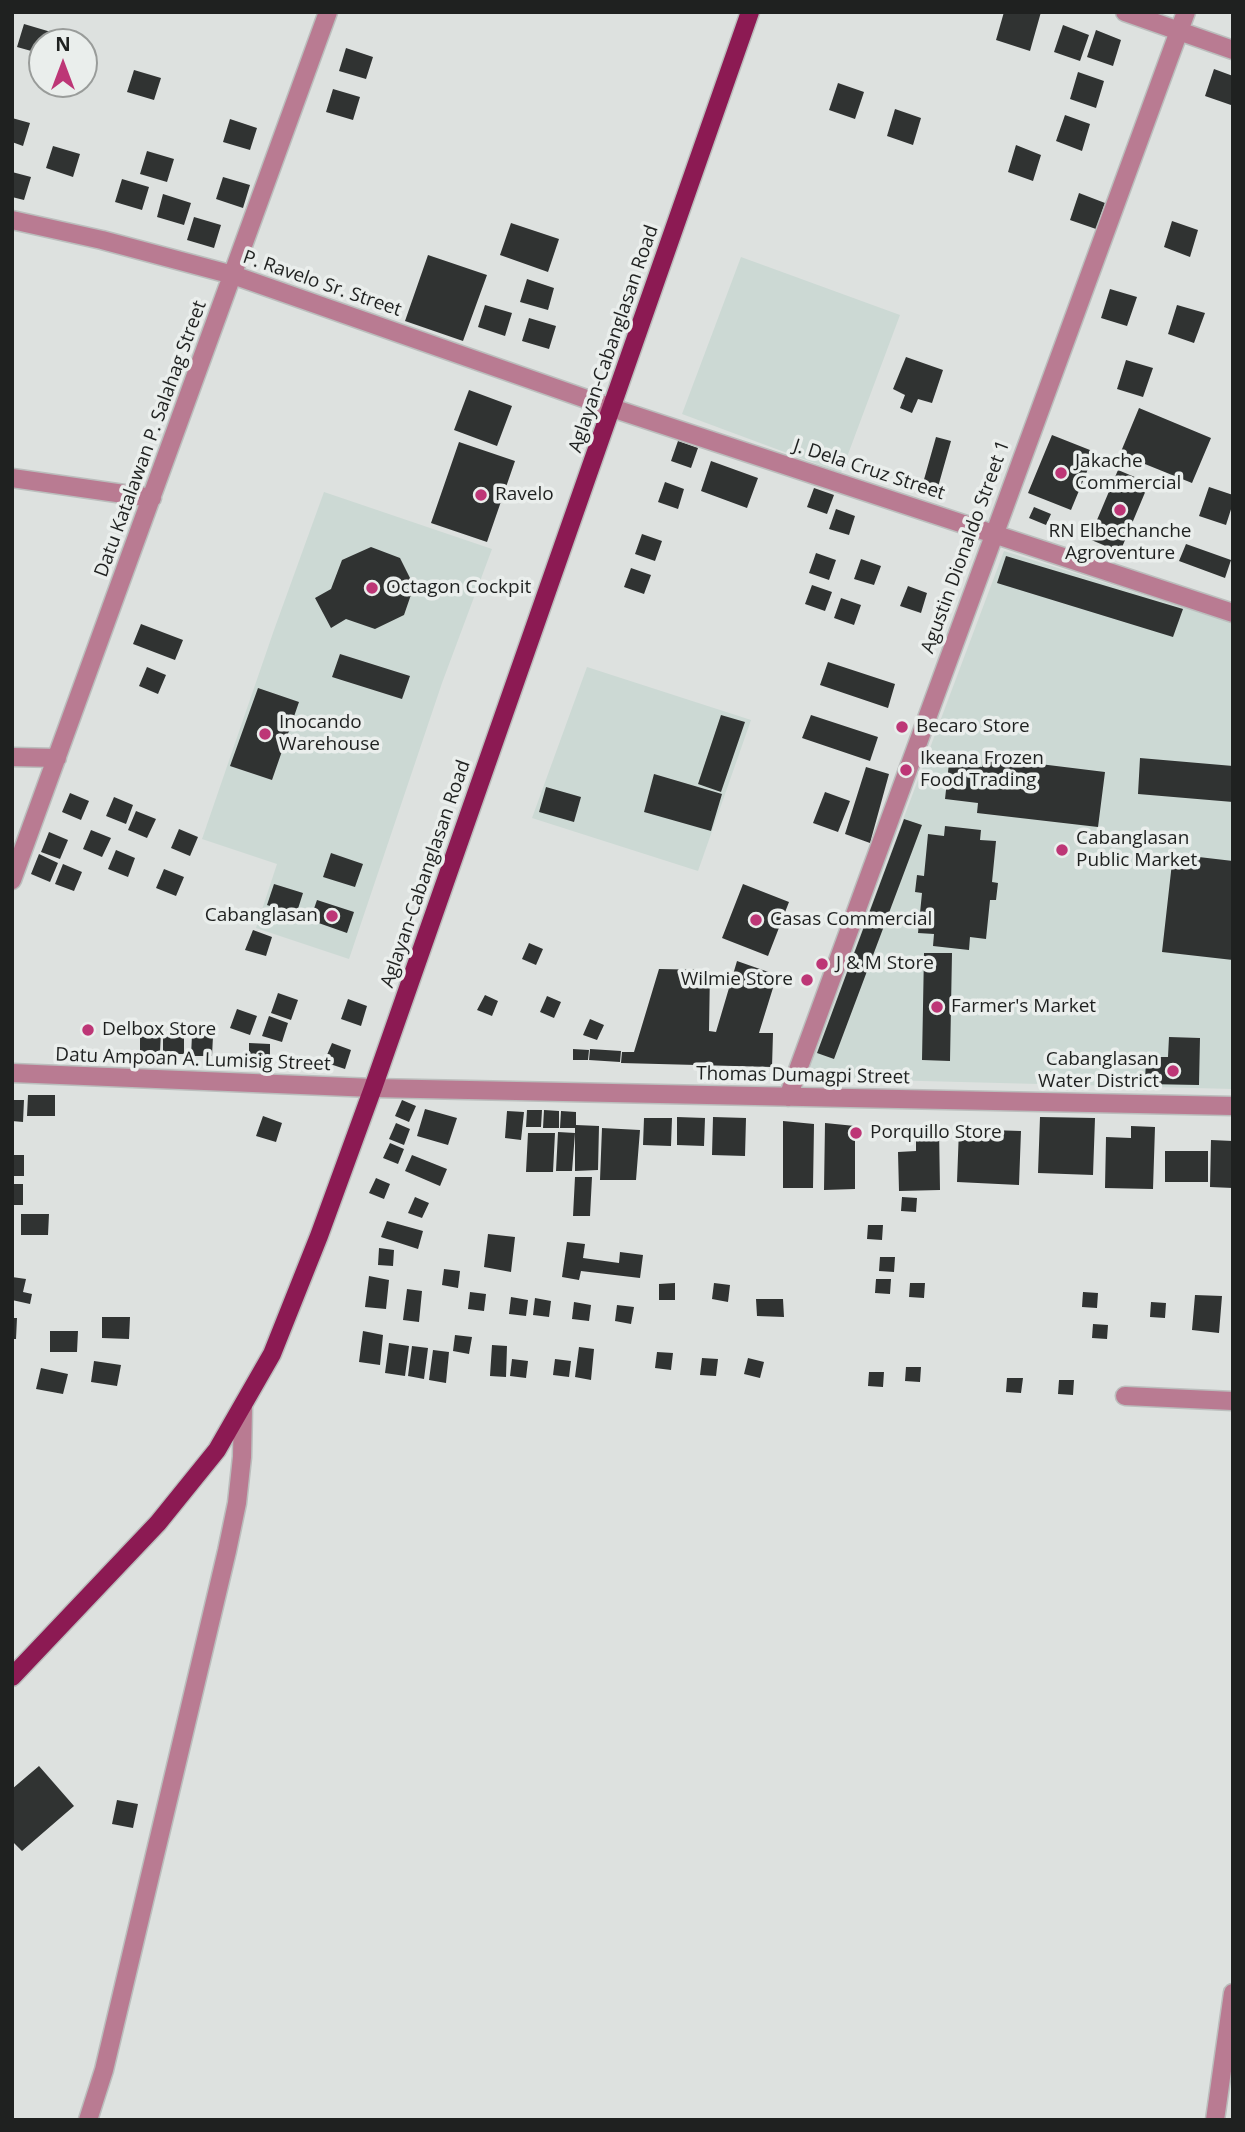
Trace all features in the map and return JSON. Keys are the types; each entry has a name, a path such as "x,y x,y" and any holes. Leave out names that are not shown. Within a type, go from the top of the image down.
{"main road":[{"name":"Aglayan-Cabanglasan Road","path":"12,1677 158,1523 218,1450 272,1354 373,1088 750,12"}],"street":[{"name":"Datu Katalawan P. Salahag Street","path":"12,880 328,12"},
{"path":"1125,12 1233,50"},
{"name":"Agustin Dionaldo Street 1","path":"788,1097 1186,12"},
{"name":"P. Ravelo Sr. Street","path":"12,220 102,240 233,275 612,408"},
{"name":"J. Dela Cruz Street","path":"612,408 1233,613"},
{"path":"12,478 152,498"},
{"path":"12,757 57,758"},
{"name":"Datu Ampoan A. Lumisig Street","path":"12,1073 373,1088"},
{"name":"Thomas Dumagpi Street","path":"373,1088 1233,1106"},
{"path":"1125,1396 1233,1401"},
{"path":"88,2120 104,2070 227,1551 237,1503 242,1457 243,1407"},
{"path":"1215,2120 1233,1993"}],"shaded area":[{"path":"741,257 900,315 841,473 682,414"},
{"path":"324,492 492,549 442,683 349,959 256,928 277,864 202,839"},
{"name":"Cabanglasan Public Market","path":"1004,551 1233,623 1233,1089 806,1078"},
{"path":"587,667 751,720 698,871 532,818"}],"building":[{"path":"1004,12 1041,12 1030,51 996,40"},
{"path":"24,24 38,28 28,28 28,50 17,47"},
{"path":"1063,25 1089,35 1080,61 1054,52"},
{"path":"1096,30 1121,40 1113,66 1087,57"},
{"path":"346,48 373,57 366,79 339,71"},
{"path":"1214,69 1233,76 1231,105 1205,96"},
{"path":"134,70 161,78 154,100 127,92"},
{"path":"1078,72 1104,81 1096,108 1070,99"},
{"path":"838,83 864,92 855,119 829,110"},
{"path":"333,89 360,97 353,120 326,112"},
{"path":"895,109 921,118 913,145 887,136"},
{"path":"1065,115 1090,124 1082,151 1056,141"},
{"path":"12,118 30,123 23,146 12,142"},
{"path":"230,119 257,128 250,150 223,142"},
{"path":"1016,145 1041,155 1033,181 1008,172"},
{"path":"53,146 80,154 73,177 46,168"},
{"path":"147,151 174,159 167,182 140,174"},
{"path":"12,172 31,177 24,200 12,197"},
{"path":"223,177 250,185 243,208 216,199"},
{"path":"122,179 149,187 142,210 115,202"},
{"path":"1079,193 1105,203 1096,229 1070,220"},
{"path":"163,194 191,203 184,225 157,217"},
{"path":"194,217 221,225 214,248 187,240"},
{"path":"1172,221 1198,230 1190,257 1164,247"},
{"path":"511,223 559,239 548,272 500,255"},
{"path":"428,255 487,275 463,341 405,321"},
{"path":"527,279 554,288 548,310 520,302"},
{"path":"1110,289 1137,297 1127,326 1101,318"},
{"path":"485,305 512,313 505,336 478,327"},
{"path":"1177,305 1205,313 1194,343 1168,334"},
{"path":"529,318 556,326 549,349 522,341"},
{"path":"906,357 943,370 932,403 918,399 912,413 900,408 905,395 893,389"},
{"path":"1126,360 1153,368 1143,397 1117,389"},
{"path":"469,390 512,406 497,446 454,430"},
{"path":"1139,408 1211,438 1192,483 1120,454"},
{"name":"Jakache Commercial","path":"1052,435 1095,452 1071,510 1028,493"},
{"path":"936,437 951,441 938,487 923,483"},
{"path":"678,441 698,448 691,468 671,461"},
{"path":"459,442 515,461 487,542 431,523"},
{"path":"711,461 758,478 747,508 701,491"},
{"path":"1118,470 1149,483 1120,552 1089,539"},
{"path":"665,482 684,489 678,509 658,502"},
{"path":"1209,487 1233,495 1226,525 1199,516"},
{"path":"814,488 834,495 827,514 807,507"},
{"path":"1034,507 1051,514 1046,525 1029,518"},
{"path":"836,509 855,516 849,535 829,529"},
{"path":"642,534 662,541 655,561 635,554"},
{"path":"1186,544 1231,560 1225,578 1179,561"},
{"name":"Octagon Cockpit","path":"371,547 400,558 414,586 404,615 375,629 346,619 331,628 315,598 331,589 342,560"},
{"path":"816,553 836,560 829,580 809,573"},
{"path":"1006,556 1183,609 1173,637 997,583"},
{"path":"861,559 881,566 874,585 854,579"},
{"path":"631,568 651,575 644,594 624,587"},
{"path":"812,585 832,592 825,611 805,604"},
{"path":"908,586 927,593 921,613 900,606"},
{"path":"841,598 861,605 854,625 834,618"},
{"path":"141,624 183,640 175,660 133,644"},
{"path":"340,654 410,676 402,699 332,677"},
{"path":"828,662 895,684 888,708 820,685"},
{"path":"147,667 166,675 158,694 139,686"},
{"name":"Inocando Warehouse","path":"258,688 299,702 272,780 230,766"},
{"path":"721,715 745,722 721,792 698,784"},
{"path":"811,715 878,737 870,761 802,738"},
{"path":"983,757 1105,772 1098,827 977,813 978,803 945,799 949,763 982,767"},
{"path":"1140,758 1233,766 1233,802 1138,794"},
{"path":"866,767 889,774 870,843 845,834"},
{"path":"654,774 722,794 711,831 644,812"},
{"path":"546,787 581,797 574,822 539,812"},
{"path":"825,792 850,801 838,832 813,823"},
{"path":"70,793 89,801 81,820 62,812"},
{"path":"114,797 133,805 126,824 106,816"},
{"path":"136,811 156,819 147,838 128,830"},
{"path":"904,819 922,825 834,1059 817,1053"},
{"path":"945,826 981,830 980,840 996,841 992,882 998,883 996,900 990,900 986,939 970,937 969,950 933,946 934,934 918,933 922,893 915,892 917,875 924,876 928,834 944,836"},
{"path":"179,829 198,837 190,856 171,848"},
{"path":"91,830 111,838 102,857 83,849"},
{"path":"49,832 68,840 60,859 41,852"},
{"path":"116,850 135,858 128,877 108,869"},
{"path":"331,853 363,864 355,887 323,877"},
{"path":"39,854 58,863 50,882 31,874"},
{"path":"1173,854 1233,861 1233,960 1162,952"},
{"path":"63,864 82,872 74,891 55,884"},
{"path":"164,869 184,877 176,896 156,888"},
{"path":"274,884 303,893 296,915 267,905"},
{"name":"Casas Commercial","path":"743,884 789,902 768,956 722,938"},
{"name":"Cabanglasan","path":"317,900 354,912 347,933 310,920"},
{"path":"253,930 272,937 266,956 245,950"},
{"path":"529,943 543,949 536,965 522,959"},
{"name":"Farmer's Market","path":"924,953 952,953 950,1061 922,1060"},
{"path":"737,961 777,975 759,1033 773,1033 772,1067 621,1063 622,1052 634,1052 659,969 710,970 709,1031 716,1032"},
{"path":"278,993 298,1000 291,1020 271,1013"},
{"path":"485,995 498,1001 492,1016 477,1010"},
{"path":"547,996 561,1002 554,1018 540,1012"},
{"path":"348,999 367,1006 361,1026 341,1019"},
{"path":"237,1009 257,1016 250,1035 230,1028"},
{"path":"269,1016 288,1023 282,1042 262,1036"},
{"path":"590,1019 604,1025 597,1040 583,1035"},
{"path":"140,1030 161,1031 160,1052 140,1052"},
{"path":"163,1033 184,1034 184,1054 163,1054"},
{"path":"192,1035 213,1036 212,1056 191,1056"},
{"name":"Cabanglasan Water District","path":"1169,1037 1200,1038 1199,1085 1145,1084 1146,1057 1168,1057"},
{"path":"249,1043 270,1044 270,1065 249,1064"},
{"path":"332,1043 351,1050 345,1069 324,1062"},
{"path":"573,1049 589,1050 588,1060 573,1060"},
{"path":"590,1049 621,1051 620,1062 589,1060"},
{"path":"28,1095 55,1095 55,1116 27,1116"},
{"path":"12,1100 24,1100 23,1122 12,1121"},
{"path":"402,1100 416,1106 409,1122 395,1116"},
{"path":"425,1109 457,1118 448,1145 417,1136"},
{"path":"527,1110 542,1110 541,1127 526,1127"},
{"path":"544,1110 559,1111 559,1128 543,1128"},
{"path":"507,1111 524,1112 521,1140 505,1138"},
{"path":"561,1111 576,1112 576,1125 599,1126 598,1170 575,1171 575,1128 560,1128"},
{"path":"263,1116 282,1123 276,1142 256,1136"},
{"path":"677,1117 705,1118 704,1146 677,1145"},
{"path":"713,1117 746,1118 745,1156 712,1155"},
{"path":"1040,1117 1095,1118 1093,1175 1038,1173"},
{"path":"644,1118 672,1118 671,1146 643,1145"},
{"path":"783,1121 814,1124 813,1188 783,1188"},
{"path":"396,1123 410,1129 404,1145 389,1139"},
{"path":"825,1123 855,1126 855,1189 824,1190"},
{"path":"1131,1126 1155,1127 1153,1189 1105,1188 1106,1137 1131,1138"},
{"path":"939,1127 940,1190 899,1191 898,1152 916,1151 916,1128"},
{"path":"602,1128 640,1130 636,1180 600,1180"},
{"path":"959,1129 1021,1131 1019,1185 957,1182"},
{"path":"558,1132 575,1133 572,1171 556,1171"},
{"path":"528,1133 555,1133 553,1172 526,1172"},
{"path":"1211,1140 1233,1141 1233,1188 1210,1187"},
{"path":"390,1143 404,1149 398,1164 383,1158"},
{"path":"1165,1151 1208,1151 1208,1182 1165,1182"},
{"path":"12,1155 24,1155 24,1176 12,1176"},
{"path":"412,1155 447,1169 440,1186 405,1171"},
{"path":"575,1177 592,1177 590,1216 573,1216"},
{"path":"376,1178 390,1184 384,1199 369,1193"},
{"path":"12,1184 23,1184 23,1205 12,1205"},
{"path":"415,1197 429,1203 422,1218 408,1213"},
{"path":"902,1197 917,1198 916,1212 901,1211"},
{"path":"21,1214 49,1214 48,1235 21,1235"},
{"path":"387,1221 423,1231 418,1249 381,1237"},
{"path":"868,1225 883,1225 882,1240 867,1239"},
{"path":"488,1234 515,1237 511,1272 484,1267"},
{"path":"567,1242 585,1244 583,1258 619,1263 620,1252 643,1255 640,1278 581,1271 579,1280 562,1277"},
{"path":"379,1248 394,1250 393,1266 378,1265"},
{"path":"880,1257 895,1257 894,1272 879,1271"},
{"path":"444,1269 460,1271 458,1288 442,1285"},
{"path":"369,1276 389,1280 386,1309 365,1307"},
{"path":"12,1277 26,1279 23,1292 32,1294 30,1304 12,1300"},
{"path":"876,1279 891,1279 890,1294 875,1293"},
{"path":"675,1283 675,1300 659,1300 659,1284"},
{"path":"714,1283 730,1285 728,1302 712,1299"},
{"path":"910,1283 925,1283 924,1298 909,1297"},
{"path":"407,1289 422,1291 419,1322 403,1320"},
{"path":"470,1292 486,1294 484,1311 468,1309"},
{"path":"1083,1292 1098,1293 1097,1308 1082,1307"},
{"path":"1195,1295 1222,1296 1219,1333 1192,1330"},
{"path":"511,1297 528,1300 526,1316 509,1314"},
{"path":"535,1298 551,1301 549,1317 533,1315"},
{"path":"756,1299 783,1299 784,1317 757,1316"},
{"path":"574,1302 591,1305 589,1321 572,1319"},
{"path":"1151,1302 1166,1303 1165,1318 1150,1317"},
{"path":"617,1305 634,1307 631,1324 615,1321"},
{"path":"102,1317 130,1317 129,1339 102,1338"},
{"path":"12,1318 17,1318 16,1339 12,1339"},
{"path":"1093,1324 1108,1325 1107,1339 1092,1338"},
{"path":"50,1331 78,1331 77,1352 50,1352"},
{"path":"363,1331 383,1335 380,1365 359,1362"},
{"path":"455,1335 472,1337 469,1354 453,1351"},
{"path":"389,1343 409,1346 405,1376 385,1373"},
{"path":"492,1345 507,1346 506,1377 490,1376"},
{"path":"412,1346 428,1348 424,1379 408,1376"},
{"path":"579,1347 594,1349 591,1380 575,1377"},
{"path":"433,1350 449,1352 446,1383 429,1380"},
{"path":"657,1352 673,1353 671,1370 655,1368"},
{"path":"702,1358 718,1359 716,1376 700,1375"},
{"path":"748,1358 764,1362 760,1378 744,1374"},
{"path":"512,1359 528,1361 526,1378 510,1376"},
{"path":"555,1359 571,1361 569,1377 553,1375"},
{"path":"94,1361 121,1365 117,1386 91,1382"},
{"path":"906,1367 921,1367 920,1382 905,1381"},
{"path":"41,1368 68,1374 63,1394 36,1389"},
{"path":"869,1372 884,1372 883,1387 868,1386"},
{"path":"1007,1378 1023,1378 1021,1393 1006,1392"},
{"path":"1059,1380 1074,1380 1073,1395 1058,1394"},
{"path":"39,1766 74,1806 22,1851 12,1841 12,1789"},
{"path":"117,1800 138,1804 133,1828 112,1824"}],"place":[{"name":"Jakache Commercial","path":"1061,473"},
{"name":"Ravelo","path":"481,495"},
{"name":"RN Elbechanche Agroventure","path":"1120,510"},
{"name":"Octagon Cockpit","path":"372,588"},
{"name":"Becaro Store","path":"902,727"},
{"name":"Inocando Warehouse","path":"265,734"},
{"name":"Ikeana Frozen Food Trading","path":"906,770"},
{"name":"Cabanglasan Public Market","path":"1062,850"},
{"name":"Cabanglasan","path":"332,916"},
{"name":"Casas Commercial","path":"756,920"},
{"name":"J & M Store","path":"822,964"},
{"name":"Wilmie Store","path":"807,980"},
{"name":"Farmer's Market","path":"937,1007"},
{"name":"Delbox Store","path":"88,1030"},
{"name":"Cabanglasan Water District","path":"1173,1071"},
{"name":"Porquillo Store","path":"856,1133"}]}
